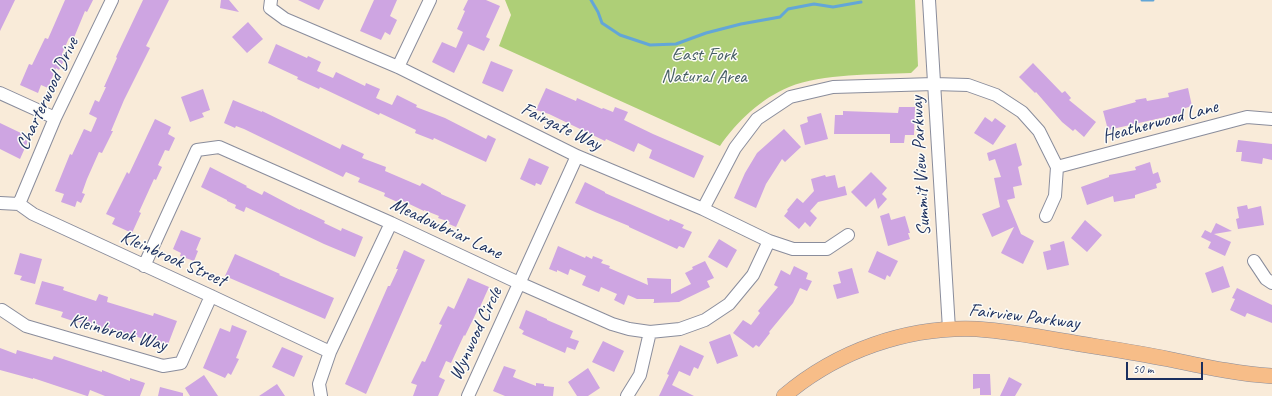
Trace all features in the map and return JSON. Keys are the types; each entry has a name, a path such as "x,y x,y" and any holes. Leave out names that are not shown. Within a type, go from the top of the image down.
{"main road":[{"name":"Fairview Parkway","path":"784,396 800,383 830,363 857,351 891,339 922,331 949,329 976,329 1007,332 1149,356 1226,371 1272,376"}],"street":[{"name":"Charterwood Drive","path":"19,204 56,118 112,0"},
{"name":"Fairgate Way","path":"271,0 270,8 285,19 398,67 577,156 703,209 769,241 793,249 827,249 848,235"},
{"path":"398,67 430,0"},
{"name":"Summit View Parkway","path":"929,0 949,329"},
{"path":"703,209 735,148 757,118 790,97 833,87 934,84 968,85 996,94 1022,112 1039,131 1057,167 1055,196 1046,216"},
{"path":"0,93 56,118"},
{"name":"Heatherwood Lane","path":"1057,167 1247,117 1272,119"},
{"name":"Meadowbriar Lane","path":"144,266 197,150 219,147 391,223 519,283 612,324 629,329 650,332 680,329 705,320 729,304 753,275 769,241"},
{"name":"Wynwood Circle","path":"468,396 577,156"},
{"path":"0,203 19,204"},
{"name":"Kleinbrook Street","path":"19,204 33,214 330,352"},
{"path":"321,396 319,384 330,352 391,223"},
{"path":"1254,261 1266,279 1272,283"},
{"name":"Kleinbrook Way","path":"2,310 26,326 163,366 181,363 211,296"},
{"path":"627,396 640,375 650,332"}],"green space":[{"name":"East Fork Natural Area","path":"505,0 915,0 918,66 911,73 833,77 802,82 789,87 769,97 751,111 734,128 720,146 499,46 511,15"}],"building":[{"path":"0,0 15,0 0,31"},
{"path":"65,0 93,0 87,12 85,11 73,40 69,38 62,54 66,56 59,70 56,68 48,88 41,85 38,93 20,85 29,64 32,65 45,38 48,39"},
{"path":"143,0 169,0 146,46 150,48 124,100 111,131 113,131 102,153 99,152 87,179 82,193 85,194 81,203 77,201 75,207 61,202 64,194 55,191 70,154 72,155 84,129 91,132 97,118 89,114 95,100 99,102 117,58 116,57"},
{"path":"221,0 229,0 239,12 220,8"},
{"path":"298,0 324,0 319,10"},
{"path":"374,0 397,0 390,16 397,20 390,35 385,32 381,40 360,31"},
{"path":"468,0 486,0 500,6 486,37 490,39 484,51 468,44 454,73 432,62 442,42 456,48 463,32 457,29"},
{"path":"248,22 263,39 247,53 232,37"},
{"path":"276,44 307,58 308,56 321,62 317,71 333,78 336,72 365,86 366,83 380,89 376,98 392,105 397,95 417,105 416,107 445,118 486,139 488,135 496,139 486,162 434,138 433,140 415,133 416,130 380,113 379,115 320,87 319,89 268,63"},
{"path":"491,61 513,70 503,92 482,83"},
{"path":"1033,63 1062,93 1065,91 1071,98 1069,100 1096,122 1084,137 1075,129 1073,131 1062,122 1036,92 1035,93 1019,77"},
{"path":"546,88 576,101 577,98 602,109 603,108 613,112 615,107 628,112 624,120 704,156 694,178 649,158 652,150 638,143 634,152 606,139 605,141 549,114 536,110"},
{"path":"1188,88 1192,106 1182,109 1183,113 1108,130 1103,111 1136,102 1135,100 1146,98 1147,101 1169,97 1168,93"},
{"path":"203,89 210,110 202,113 204,117 190,122 181,97"},
{"path":"233,100 262,111 340,149 342,144 364,154 362,158 386,167 385,171 420,186 422,183 441,194 466,205 456,227 449,224 450,222 438,218 439,216 403,201 402,204 384,196 385,193 358,182 360,178 346,172 343,177 244,129 236,126 235,128 224,123"},
{"path":"899,107 915,107 914,135 905,135 904,143 890,143 890,134 834,134 835,115 843,115 843,111 898,113"},
{"path":"821,113 828,139 805,145 800,125 808,122 807,117"},
{"path":"985,117 992,122 995,118 1006,126 993,145 974,133"},
{"path":"155,119 171,127 168,134 175,138 169,151 165,150 158,165 162,167 156,180 154,179 139,212 141,213 132,233 112,224 115,218 106,214 127,172 129,174"},
{"path":"0,123 23,134 21,138 28,141 20,159 0,149"},
{"path":"784,129 801,147 785,162 782,159 766,184 756,208 734,198 745,173 757,153"},
{"path":"1238,140 1272,144 1272,160 1263,158 1262,164 1241,161 1242,152 1236,152"},
{"path":"1016,143 1022,165 1018,167 1022,185 1013,187 1015,198 1007,200 1021,234 1034,241 1023,264 1001,253 1014,227 992,237 982,214 1000,207 994,178 1001,177 995,159 989,161 987,153"},
{"path":"529,158 549,167 541,185 536,183 535,186 520,179"},
{"path":"1150,162 1153,174 1158,172 1161,182 1156,184 1157,188 1135,195 1135,198 1114,202 1113,196 1087,205 1081,187 1109,177 1109,175 1136,170 1135,167"},
{"path":"210,167 262,195 264,191 325,221 324,223 341,231 342,228 363,237 355,257 246,207 244,212 235,208 236,205 201,187"},
{"path":"871,172 887,188 882,194 887,199 878,209 875,198 866,207 851,192"},
{"path":"825,175 826,177 835,175 838,188 845,186 847,195 818,202 810,211 817,218 810,227 805,222 799,229 784,216 797,198 803,203 814,191 811,179"},
{"path":"585,182 605,193 669,221 670,219 684,225 682,228 692,232 684,248 679,246 677,249 629,226 575,203"},
{"path":"1247,205 1248,209 1261,206 1264,225 1238,229 1236,219 1239,218 1237,207"},
{"path":"889,213 891,220 905,216 910,233 908,233 910,239 888,246 880,216"},
{"path":"1085,220 1102,235 1087,252 1071,238"},
{"path":"1216,223 1232,231 1214,234 1231,242 1225,256 1208,248 1211,242 1201,237 1205,230 1211,233"},
{"path":"181,230 201,238 196,250 198,251 194,261 180,256 181,253 173,249"},
{"path":"719,239 737,250 727,268 708,257"},
{"path":"1064,241 1069,265 1047,270 1043,252 1051,250 1050,245"},
{"path":"558,246 585,258 586,256 592,259 593,256 603,260 601,263 610,266 609,268 648,285 647,278 671,279 671,294 691,284 685,273 693,269 692,267 705,261 714,278 707,281 710,287 679,302 653,303 654,299 637,299 628,295 624,305 614,300 617,294 601,287 599,292 582,285 586,276 570,269 568,275 557,270 557,272 549,269"},
{"path":"404,250 425,260 366,394 345,384 388,286 390,286 398,269 396,269"},
{"path":"877,251 898,261 890,277 887,275 885,280 868,272"},
{"path":"20,253 42,259 35,284 20,280 22,276 14,274"},
{"path":"235,254 280,274 279,275 334,298 325,319 225,276"},
{"path":"794,266 808,273 806,279 812,281 807,291 800,288 793,303 769,332 770,333 759,347 756,345 753,348 733,333 743,320 751,325 760,313 758,311 778,287 774,285 781,270 790,275"},
{"path":"1223,266 1230,287 1212,293 1205,273"},
{"path":"852,268 859,293 837,299 833,285 841,283 838,272"},
{"path":"468,278 489,287 480,307 465,336 464,335 451,363 446,361 439,377 445,380 438,396 413,396 417,385 411,383 422,361 425,362 442,325 439,324 448,306 454,309"},
{"path":"42,281 64,287 63,290 96,301 99,294 108,297 107,302 153,316 154,313 177,321 167,347 132,335 131,338 76,322 61,317 63,312 35,304"},
{"path":"1237,288 1272,305 1272,323 1247,313 1245,317 1230,310 1235,299 1232,298"},
{"path":"526,310 573,331 570,338 579,341 575,350 567,347 565,353 522,334 524,331 519,328"},
{"path":"232,325 247,331 236,358 239,359 231,375 228,373 225,378 203,368 220,328 230,332"},
{"path":"730,334 738,356 717,364 709,342"},
{"path":"603,341 624,351 614,372 592,362"},
{"path":"680,345 704,356 698,369 694,367 690,376 679,371 672,385 694,396 659,396 669,375 667,374"},
{"path":"282,347 303,356 294,377 272,367"},
{"path":"0,348 16,354 17,350 52,360 54,356 102,372 102,370 130,381 130,378 145,383 140,396 105,396 90,390 87,396 33,378 0,370"},
{"path":"504,366 516,370 513,377 536,386 536,383 554,387 553,396 505,396 493,391"},
{"path":"588,368 600,388 588,396 577,396 568,382"},
{"path":"973,374 990,374 991,395 980,395 980,388 973,389"},
{"path":"204,375 218,396 190,396 185,388"},
{"path":"1009,377 1022,384 1015,396 1000,396"},
{"path":"277,384 285,396 259,396"},
{"path":"160,387 183,393 183,396 158,396"}],"waterway":[{"path":"591,0 602,23 620,35 650,45 676,44 706,33 741,24 780,17 788,9 814,4 833,7 861,2"},
{"path":"1142,0 1153,0"}]}
